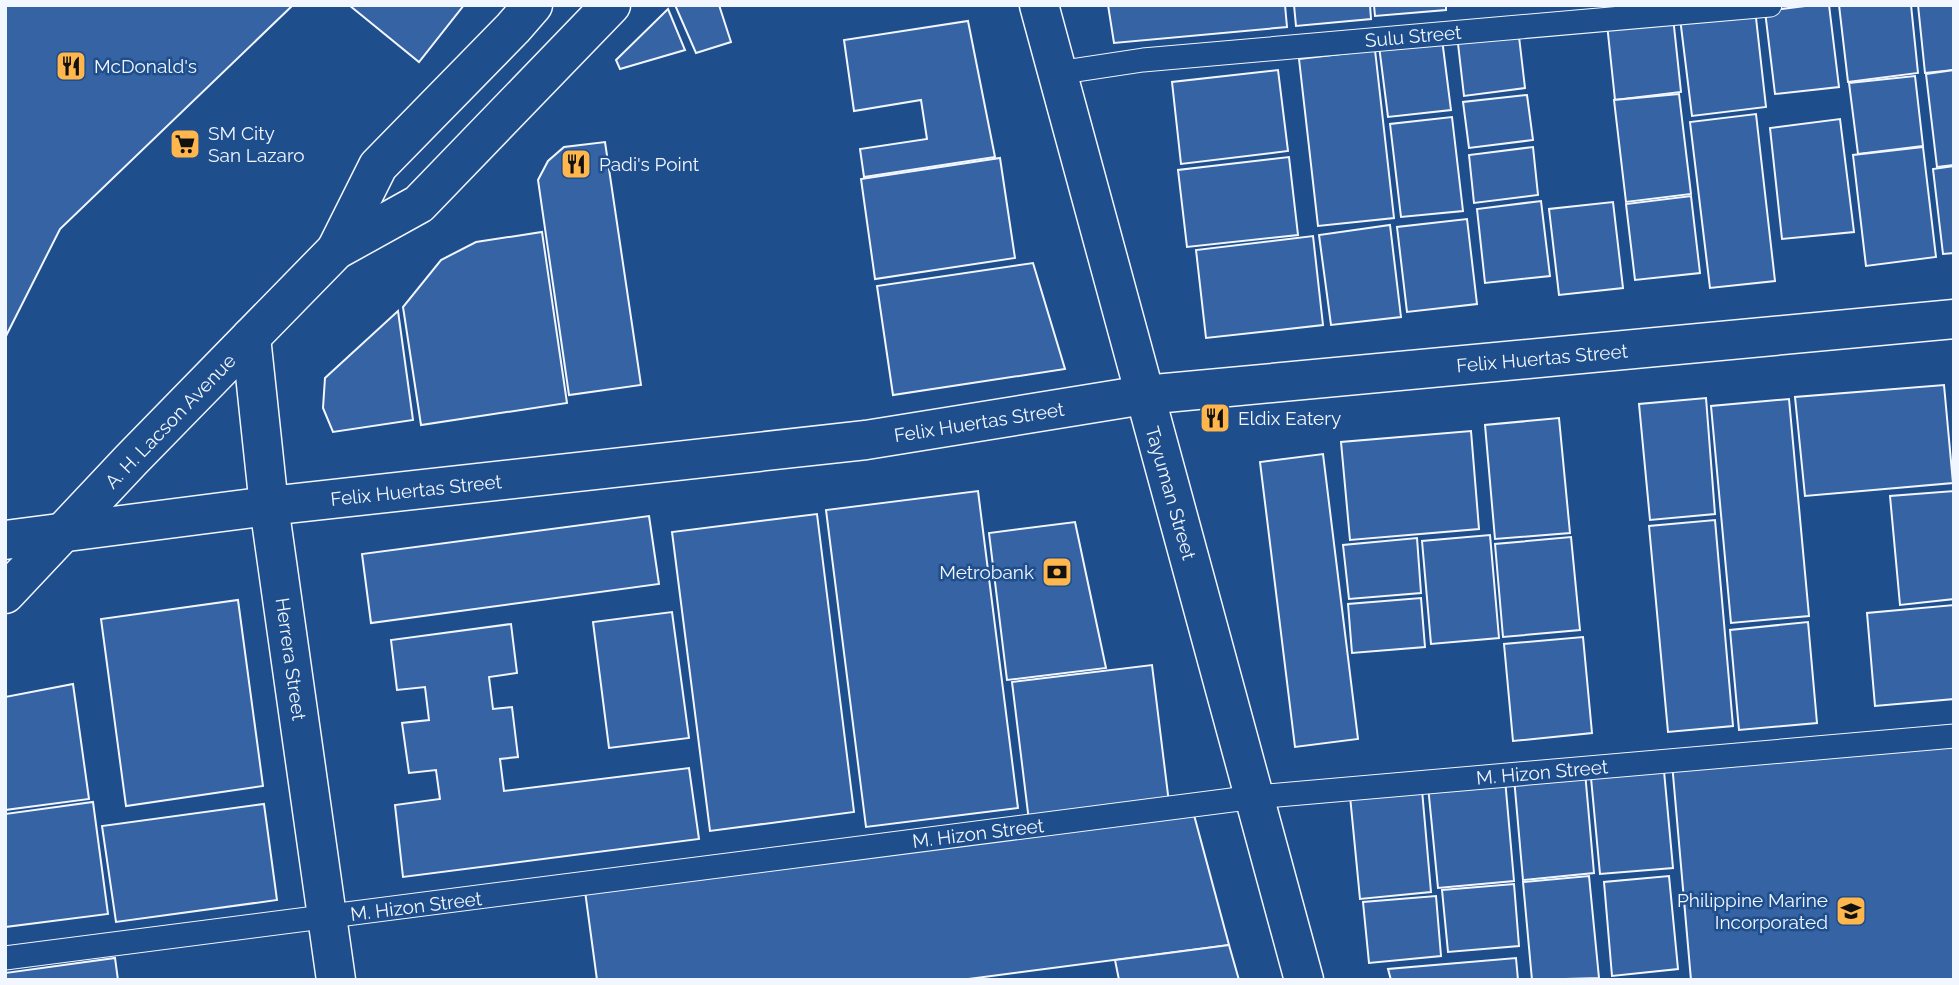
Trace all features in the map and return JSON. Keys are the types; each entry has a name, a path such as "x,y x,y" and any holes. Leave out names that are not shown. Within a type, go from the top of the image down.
{"street":[{"name":"A. H. Lacson Avenue","path":"336,250 378,166 533,5"},
{"name":"A. H. Lacson Avenue","path":"5,594 131,460 336,250 419,204 611,5"},
{"name":"Tayuman Street","path":"1039,5 1304,980"},
{"name":"Felix Huertas Street","path":"5,540 270,506 866,440 1144,395 1954,319"},
{"name":"Herrera Street","path":"251,337 270,506 336,980"}],"lane":[{"name":"Sulu Street","path":"1057,73 1143,60 1770,5"},
{"name":"M. Hizon Street","path":"5,958 1255,797 1954,736"}],"building":[{"path":"5,5 293,5 60,229 5,338"},
{"path":"349,5 464,5 419,62"},
{"path":"675,5 719,5 731,42 696,53"},
{"path":"1108,5 1285,5 1287,27 1114,43"},
{"path":"1294,5 1370,5 1371,19 1296,26"},
{"path":"1374,5 1446,5 1446,10 1375,16"},
{"path":"1829,5 1839,87 1775,94 1765,11"},
{"path":"1839,5 1911,5 1918,73 1848,82"},
{"path":"1918,5 1954,5 1954,70 1925,73"},
{"path":"668,9 685,50 620,69 616,60"},
{"path":"1755,9 1766,107 1692,116 1680,18"},
{"path":"1673,17 1681,92 1615,100 1607,24"},
{"path":"968,21 995,157 864,177 860,149 927,139 921,100 854,111 844,40"},
{"path":"1518,28 1525,88 1464,96 1457,35"},
{"path":"1442,39 1451,110 1388,117 1379,46"},
{"path":"1375,50 1394,218 1318,226 1299,59"},
{"path":"1278,70 1288,151 1181,164 1172,82"},
{"path":"1954,70 1954,165 1937,167 1926,74"},
{"path":"1915,76 1923,146 1858,154 1849,83"},
{"path":"1679,94 1691,194 1626,202 1614,100"},
{"path":"1527,95 1533,140 1469,148 1463,102"},
{"path":"1756,114 1775,281 1710,288 1690,122"},
{"path":"1452,117 1463,211 1401,217 1390,124"},
{"path":"1840,119 1854,232 1782,239 1770,128"},
{"path":"605,142 641,385 569,395 538,180 548,161 564,147"},
{"path":"1533,147 1538,195 1474,203 1469,155"},
{"path":"1923,147 1936,257 1866,266 1853,155"},
{"path":"1289,157 1298,235 1187,247 1178,170"},
{"path":"1000,158 1015,258 875,279 861,179"},
{"path":"1954,166 1954,253 1943,254 1933,169"},
{"path":"1691,196 1700,273 1635,280 1626,204"},
{"path":"1541,201 1550,276 1485,283 1477,209"},
{"path":"1613,202 1623,288 1559,295 1549,209"},
{"path":"1467,219 1477,304 1407,312 1397,227"},
{"path":"1390,225 1401,317 1331,325 1319,235"},
{"path":"542,232 567,403 421,425 403,307 441,260 476,242"},
{"path":"1313,236 1323,325 1206,338 1196,250"},
{"path":"1033,263 1065,369 893,395 877,286"},
{"path":"398,311 413,420 333,432 323,408 325,378"},
{"path":"1944,385 1953,483 1805,496 1795,397"},
{"path":"1706,398 1715,514 1650,520 1639,404"},
{"path":"1789,399 1809,616 1731,623 1711,406"},
{"path":"1559,418 1570,533 1495,539 1485,425"},
{"path":"1471,431 1479,529 1350,540 1341,442"},
{"path":"1323,454 1358,739 1295,747 1260,462"},
{"path":"978,491 1018,808 866,827 826,510"},
{"path":"1954,491 1954,599 1900,605 1890,496"},
{"path":"817,514 854,812 710,831 672,532"},
{"path":"649,516 659,584 371,623 362,554"},
{"path":"1715,520 1733,726 1668,732 1649,526"},
{"path":"1075,522 1106,668 1007,680 989,533"},
{"path":"1490,535 1499,638 1431,644 1422,541"},
{"path":"1571,537 1580,630 1503,637 1495,544"},
{"path":"1417,538 1421,593 1349,599 1343,545"},
{"path":"1421,598 1425,647 1352,653 1348,604"},
{"path":"238,600 263,786 126,806 101,619"},
{"path":"1954,605 1954,699 1875,706 1867,613"},
{"path":"672,612 689,738 609,748 593,622"},
{"path":"1808,622 1817,723 1739,730 1730,630"},
{"path":"511,624 517,673 489,677 493,709 512,707 518,757 500,759 504,791 689,768 699,839 403,877 395,805 440,799 436,770 409,773 402,723 429,720 425,687 397,690 391,640"},
{"path":"1583,637 1592,733 1513,741 1504,644"},
{"path":"1152,665 1169,803 1029,821 1012,682"},
{"path":"73,684 89,799 5,810 5,697"},
{"path":"1954,738 1954,980 1691,980 1672,763"},
{"path":"1664,771 1673,868 1600,874 1591,778"},
{"path":"1585,772 1594,873 1523,880 1514,778"},
{"path":"1505,779 1514,881 1438,888 1428,786"},
{"path":"1422,790 1431,892 1360,899 1350,796"},
{"path":"93,802 108,914 5,927 5,814"},
{"path":"264,804 277,900 116,922 102,826"},
{"path":"1194,815 1229,945 961,980 597,980 585,891"},
{"path":"1589,876 1599,978 1532,980 1523,882"},
{"path":"1669,876 1678,969 1612,976 1604,882"},
{"path":"1514,884 1519,946 1448,952 1442,890"},
{"path":"1436,896 1441,956 1369,963 1363,902"},
{"path":"1229,945 1239,980 1119,980 1115,960"},
{"path":"115,958 118,980 5,980 5,973"},
{"path":"1516,958 1518,980 1391,980 1388,969"}],"place":[{"name":"McDonald's","path":"71,66"},
{"name":"SM City San Lazaro","path":"185,144"},
{"name":"Padi's Point","path":"576,164"},
{"name":"Eldix Eatery","path":"1215,418"},
{"name":"Metrobank","path":"1057,572"},
{"name":"Philippine Marine Incorporated","path":"1851,911"}]}
